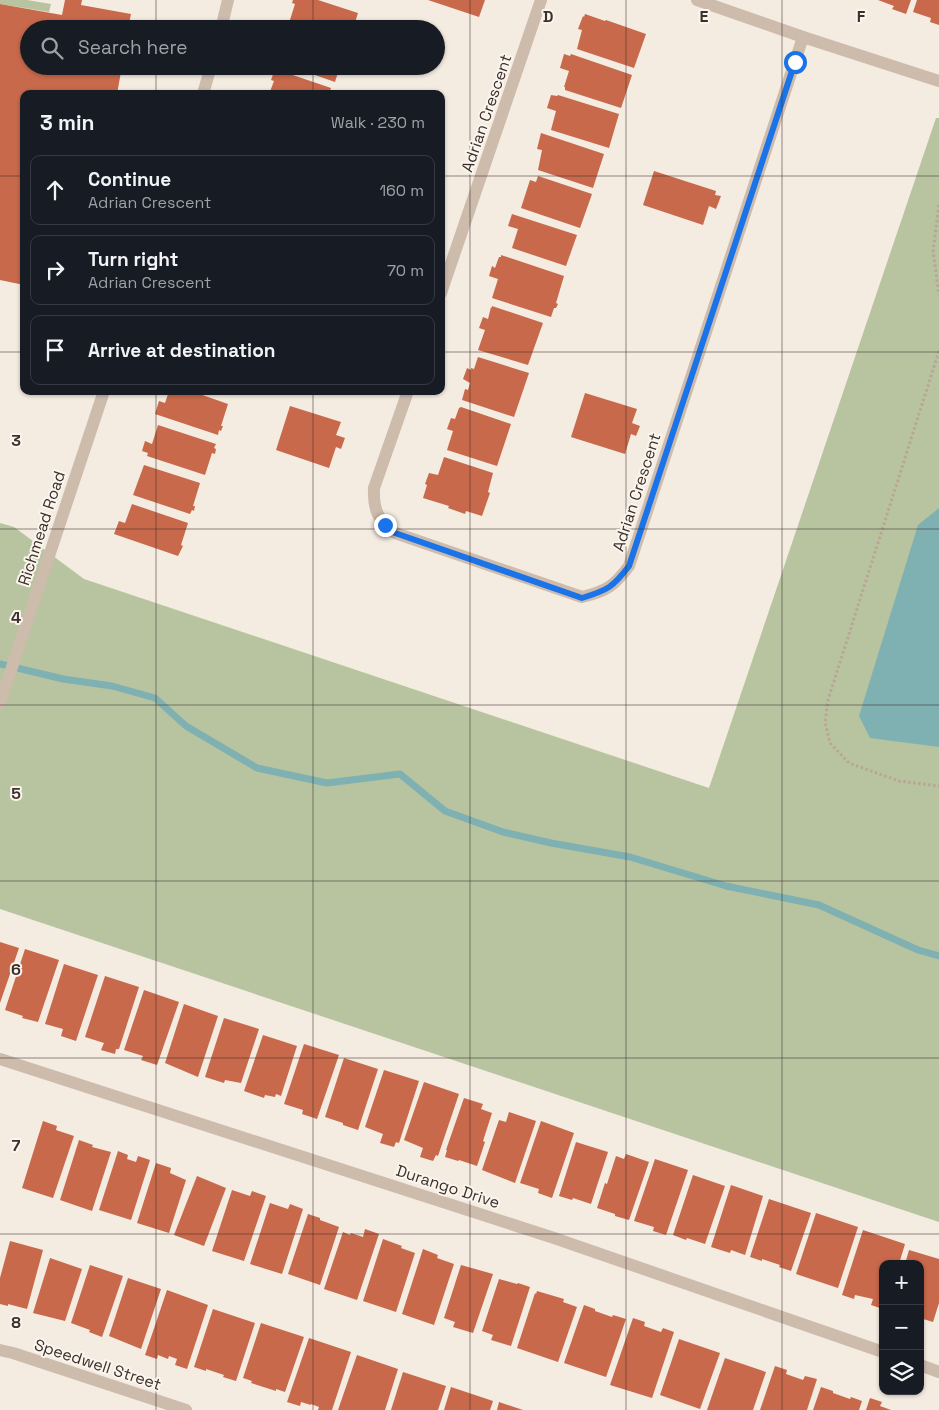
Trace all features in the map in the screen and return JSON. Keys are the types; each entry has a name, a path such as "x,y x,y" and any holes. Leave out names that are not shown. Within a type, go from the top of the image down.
{"street":[{"path":"223,20 228,0"},
{"name":"Adrian Crescent","path":"445,281 541,0"},
{"path":"697,0 939,81"},
{"name":"Adrian Crescent","path":"407,395 374,488 377,514 385,525 395,533 582,598 601,592 617,582 629,566 803,37"},
{"path":"204,90 208,75"},
{"name":"Richmead Road","path":"0,703 103,395"},
{"name":"Durango Drive","path":"0,1060 554,1238 879,1351"},
{"name":"Speedwell Street","path":"0,1350 186,1410"},
{"path":"924,1367 939,1372"}],"path":[{"path":"939,205 933,251 939,294"},
{"path":"939,351 828,700 825,722 830,743 849,763 900,781 939,786"}],"green space":[{"path":"0,0 27,0 51,4 49,12 0,4"},
{"path":"936,118 939,118 939,1222 0,909 0,523 14,527 84,579 709,788"}],"water":[{"path":"939,508 939,747 870,738 859,716 918,525"}],"building":[{"path":"65,0 82,0 81,5 131,14 130,20 20,20 20,75 120,75 118,90 20,90 20,284 0,280 0,4 62,15"},
{"path":"293,0 318,0 358,13 356,20 290,20 295,4 292,3"},
{"path":"428,0 485,0 479,17"},
{"path":"878,0 911,0 906,14 892,9 894,6"},
{"path":"917,0 939,0 939,25 930,22 931,18 913,12"},
{"path":"585,14 646,34 634,68 577,49 582,30 578,29"},
{"path":"564,54 570,56 571,54 632,75 621,108 565,90 564,87 569,71 560,68"},
{"path":"273,75 293,75 331,88 330,90 271,90 274,81 271,80"},
{"path":"315,75 337,75 335,82"},
{"path":"551,95 558,95 619,114 609,148 551,130 556,111 547,108"},
{"path":"541,133 604,154 593,188 538,170 542,150 537,149"},
{"path":"654,171 716,191 715,195 721,196 716,209 709,206 703,225 643,205"},
{"path":"538,176 592,194 580,228 521,208 530,180 536,182"},
{"path":"512,214 577,235 566,266 512,248 518,229 508,226"},
{"path":"501,255 564,276 556,303 558,304 554,308 551,317 492,298 498,279 489,276 492,266 495,268"},
{"path":"492,306 543,323 528,365 478,350 485,330 479,328 483,317 488,319"},
{"path":"478,357 529,373 514,417 462,400 465,389 468,390 470,383 463,379 467,368 474,369"},
{"path":"585,393 637,409 632,423 640,426 636,436 631,434 625,454 571,437"},
{"path":"168,395 202,395 228,404 221,426 223,426 221,431 219,430 218,435 155,414 159,401 165,403"},
{"path":"290,406 341,422 336,435 345,438 341,449 336,447 329,468 276,450"},
{"path":"461,407 511,424 497,466 447,450 453,431 447,429 451,418 455,419"},
{"path":"158,425 216,444 214,448 216,449 215,454 212,453 205,475 147,456 148,453 142,451 145,441 152,444"},
{"path":"444,457 493,473 488,492 490,493 482,516 466,511 465,514 448,508 449,506 423,498 429,473 438,475"},
{"path":"144,465 200,483 193,506 195,506 194,511 192,510 190,514 133,495"},
{"path":"132,504 188,523 181,545 183,546 178,556 114,534 119,521 125,523"},
{"path":"0,942 19,948 0,1003"},
{"path":"25,949 59,960 38,1022 22,1018 23,1016 5,1010"},
{"path":"64,964 98,975 76,1041 61,1036 63,1029 45,1024"},
{"path":"105,976 139,987 119,1049 116,1049 115,1054 101,1050 104,1043 85,1037"},
{"path":"144,990 179,1002 157,1065 141,1060 143,1056 124,1050"},
{"path":"184,1004 218,1016 198,1077 165,1063"},
{"path":"224,1018 259,1029 241,1083 225,1080 224,1083 205,1077"},
{"path":"263,1035 297,1046 281,1096 276,1094 275,1097 265,1095 264,1098 244,1091"},
{"path":"304,1044 339,1055 317,1119 302,1114 303,1110 284,1104"},
{"path":"344,1058 378,1069 358,1130 325,1117"},
{"path":"384,1070 419,1081 399,1143 396,1142 394,1147 380,1143 383,1134 365,1127"},
{"path":"424,1082 459,1094 438,1156 436,1155 433,1161 420,1157 423,1148 404,1140"},
{"path":"464,1098 483,1104 481,1109 492,1113 477,1166 445,1157"},
{"path":"509,1112 536,1121 515,1183 482,1170 499,1120 506,1122"},
{"path":"43,1121 57,1126 56,1130 74,1136 53,1198 22,1188"},
{"path":"541,1121 574,1133 552,1198 538,1193 539,1189 520,1183"},
{"path":"79,1140 93,1145 92,1147 111,1152 92,1211 60,1200"},
{"path":"576,1142 608,1152 591,1204 559,1196"},
{"path":"118,1151 128,1155 127,1159 136,1162 138,1156 150,1160 131,1220 99,1210"},
{"path":"626,1154 649,1162 629,1220 597,1208 616,1156 624,1159"},
{"path":"655,1159 688,1170 666,1235 653,1231 654,1227 634,1221"},
{"path":"156,1163 171,1168 170,1173 186,1180 169,1233 137,1223"},
{"path":"693,1175 725,1186 705,1244 673,1235"},
{"path":"197,1176 226,1188 204,1246 174,1235"},
{"path":"731,1185 763,1196 745,1255 731,1250 730,1253 711,1247"},
{"path":"232,1190 250,1196 252,1191 266,1196 244,1261 212,1251"},
{"path":"769,1199 811,1213 791,1271 779,1267 780,1265 750,1257"},
{"path":"270,1203 288,1209 290,1204 303,1209 282,1274 250,1264"},
{"path":"816,1213 858,1227 838,1288 796,1274"},
{"path":"308,1214 339,1227 320,1285 288,1274"},
{"path":"365,1229 379,1234 357,1300 324,1289 343,1232 363,1237"},
{"path":"863,1230 905,1244 900,1260 879,1260 879,1308 871,1305 873,1299 855,1295 854,1299 842,1295"},
{"path":"383,1239 415,1253 396,1312 363,1301"},
{"path":"10,1241 43,1250 27,1309 0,1304 0,1278"},
{"path":"423,1249 438,1255 437,1258 454,1264 434,1325 402,1314"},
{"path":"909,1250 939,1259 939,1303 933,1322 924,1319 924,1260 906,1260"},
{"path":"50,1258 82,1269 65,1321 33,1313"},
{"path":"90,1265 123,1276 102,1337 71,1323"},
{"path":"461,1265 493,1274 473,1333 453,1327 455,1322 444,1318"},
{"path":"128,1278 161,1289 141,1349 109,1336"},
{"path":"499,1279 530,1287 511,1346 491,1340 493,1335 482,1331"},
{"path":"167,1290 208,1305 187,1369 175,1365 177,1359 169,1356 168,1359 158,1355 157,1359 145,1355"},
{"path":"537,1291 564,1299 563,1302 577,1307 558,1362 517,1348"},
{"path":"584,1305 612,1317 613,1315 626,1319 606,1377 564,1363"},
{"path":"213,1309 255,1323 236,1381 206,1369 206,1371 194,1367"},
{"path":"633,1318 645,1322 644,1326 661,1332 663,1328 674,1332 652,1398 610,1385"},
{"path":"261,1323 304,1337 285,1392 251,1383 252,1381 243,1378"},
{"path":"309,1338 351,1352 332,1410 318,1410 319,1407 301,1402 300,1406 287,1402"},
{"path":"679,1339 720,1353 700,1409 660,1395"},
{"path":"357,1355 398,1369 385,1410 338,1410"},
{"path":"725,1358 766,1372 753,1410 707,1410"},
{"path":"775,1366 787,1370 786,1374 803,1380 805,1376 817,1379 807,1410 760,1410"},
{"path":"403,1372 446,1386 438,1410 391,1410"},
{"path":"451,1387 493,1401 490,1410 444,1410"},
{"path":"821,1387 850,1399 851,1397 862,1401 859,1410 813,1410"},
{"path":"870,1398 882,1402 880,1406 891,1410 866,1410"},
{"path":"499,1402 523,1410 497,1410"}],"waterway":[{"path":"0,664 63,679 112,686 155,698 186,726 257,768 327,783 400,774 445,811 503,832 551,843 630,857 726,886 819,905 918,950 939,956"}],"route":[{"path":"385,525 395,533 582,598 601,592 617,582 629,566 795,62"}]}
